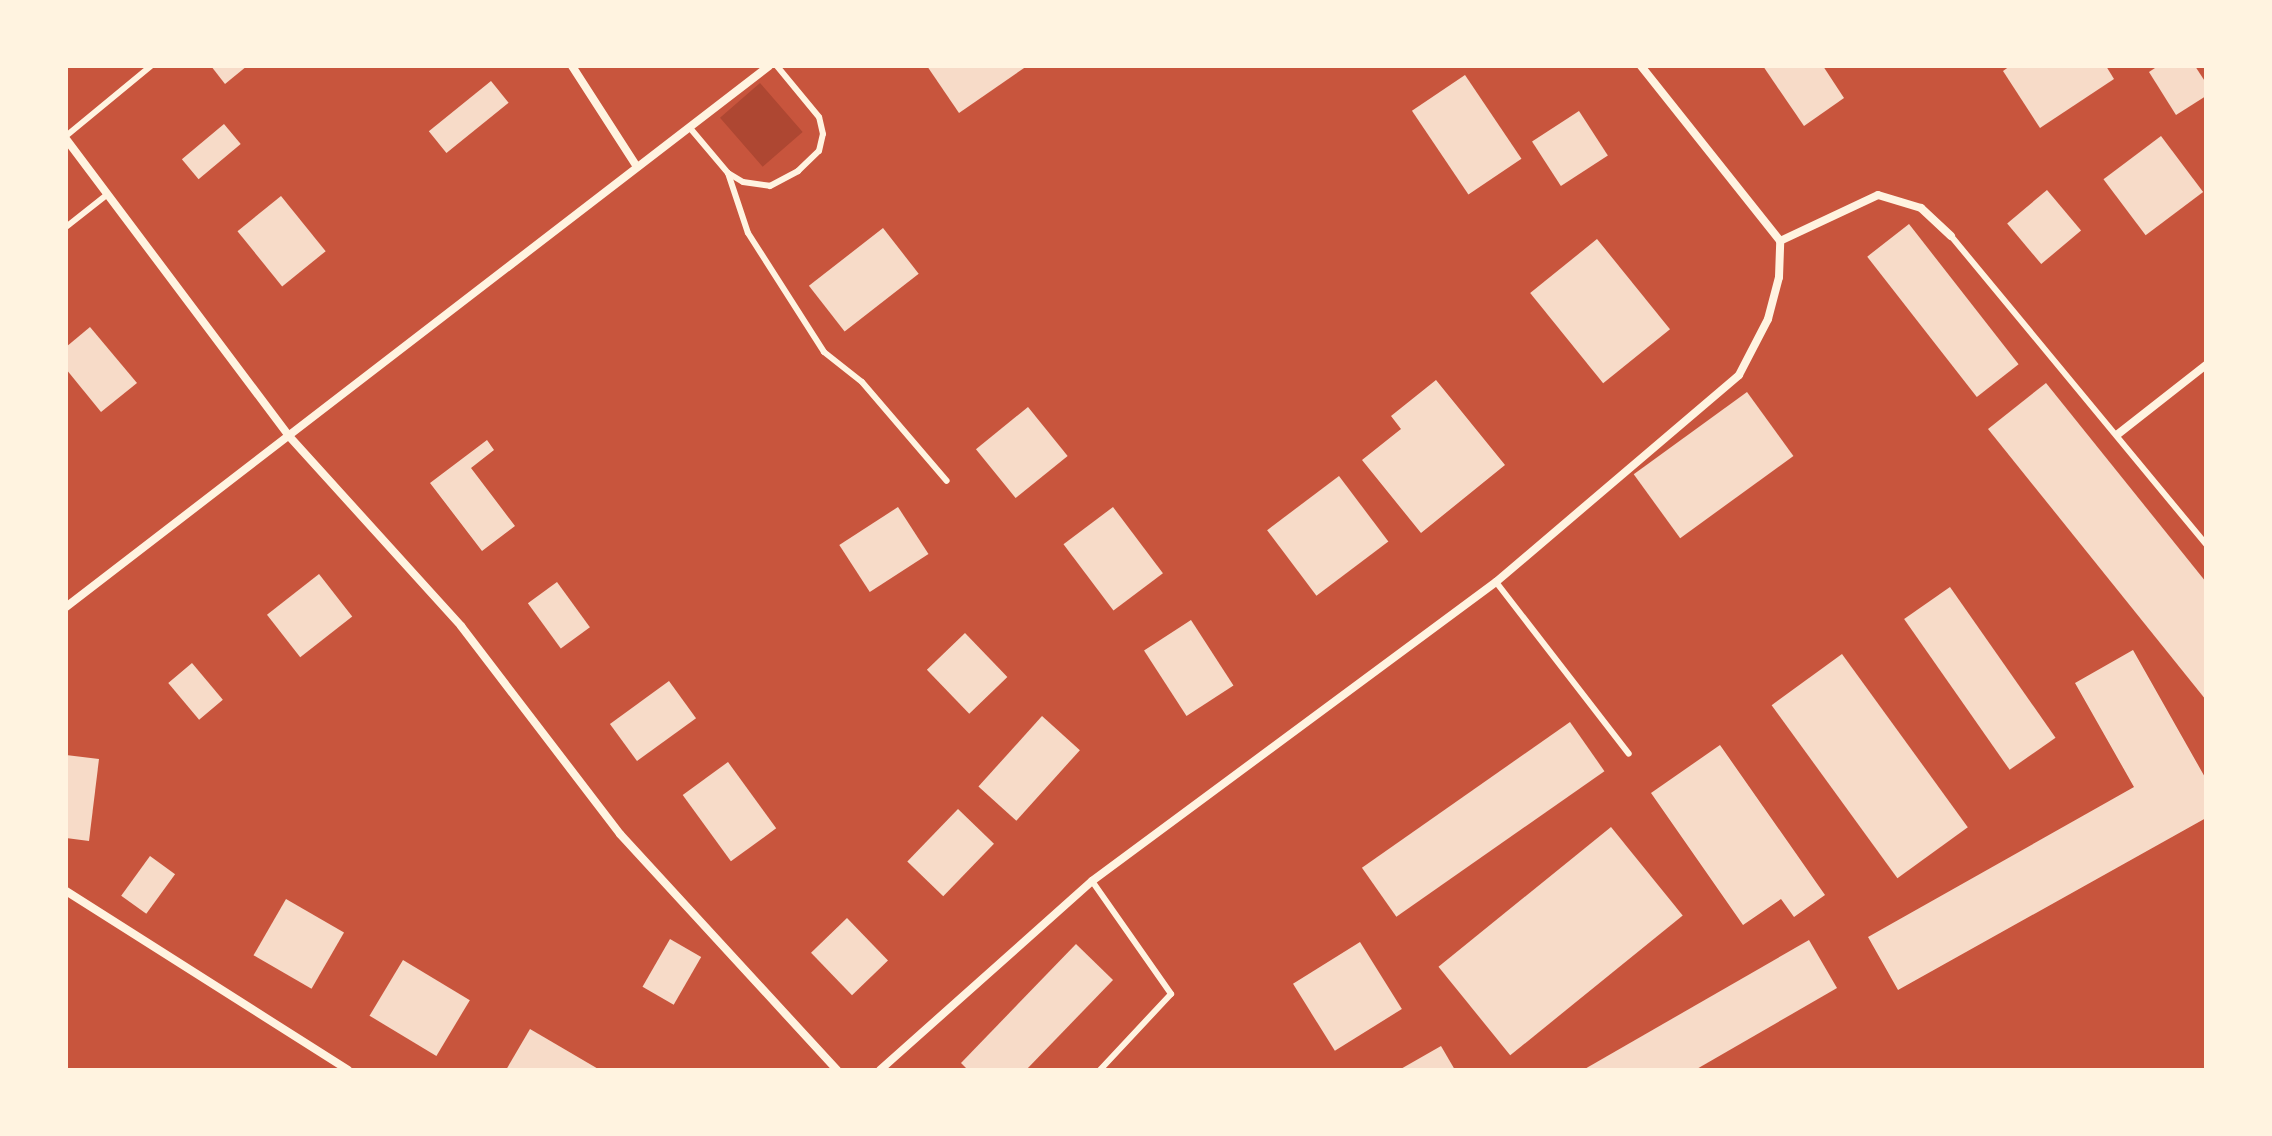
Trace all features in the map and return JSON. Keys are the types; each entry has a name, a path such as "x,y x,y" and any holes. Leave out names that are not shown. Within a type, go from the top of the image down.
{"street":[{"path":"572,66 637,167"},
{"path":"66,607 769,66"},
{"path":"880,1070 1092,881 1496,582 1739,375 1768,319 1779,277 1780,241 1641,66"},
{"path":"66,137 288,435 461,626 620,834 837,1070"},
{"path":"1780,241 1878,195 1921,208 1951,236"},
{"path":"2118,434 2206,365"},
{"path":"66,891 348,1070"}],"lane":[{"path":"66,137 151,66"},
{"path":"690,128 728,173 743,182 770,186 798,171 819,151 819,117 777,66"},
{"path":"728,173 748,233 824,352 862,382 947,481"},
{"path":"66,227 108,194"},
{"path":"1951,236 2206,544"},
{"path":"1496,582 1629,754"},
{"path":"1092,881 1171,994 1100,1070"}],"shaded area":[{"path":"760,83 803,132 763,167 720,118"}],"building":[{"path":"211,66 247,66 225,84"},
{"path":"927,66 1027,66 959,113"},
{"path":"1763,66 1823,66 1844,98 1804,126"},
{"path":"2010,66 2106,66 2114,79 2040,128 2003,71"},
{"path":"2158,66 2195,66 2206,83 2206,96 2176,115 2149,72"},
{"path":"1465,75 1521,159 1468,195 1412,111"},
{"path":"491,81 509,103 446,153 429,131"},
{"path":"1579,111 1608,155 1561,186 1532,141"},
{"path":"224,124 241,144 199,179 182,159"},
{"path":"2161,136 2203,192 2146,235 2103,179"},
{"path":"2047,190 2081,231 2041,264 2007,223"},
{"path":"281,196 326,251 282,286 237,231"},
{"path":"1909,224 2019,364 1977,397 1867,257"},
{"path":"883,228 919,274 845,332 809,286"},
{"path":"1597,239 1670,329 1603,383 1530,293"},
{"path":"90,327 137,383 101,412 66,369 66,347"},
{"path":"1436,380 1505,465 1421,533 1362,460 1401,429 1391,416"},
{"path":"2046,383 2206,582 2206,700 1988,429"},
{"path":"1747,392 1793,456 1680,538 1634,474"},
{"path":"1028,407 1068,456 1016,498 976,449"},
{"path":"487,440 494,450 471,468 515,526 482,551 430,483"},
{"path":"1339,476 1388,541 1316,596 1267,530"},
{"path":"898,507 928,554 870,592 839,545"},
{"path":"1113,507 1163,573 1113,611 1063,544"},
{"path":"319,574 352,617 300,657 267,615"},
{"path":"557,582 590,627 561,648 528,603"},
{"path":"1950,587 2056,738 2010,770 1904,619"},
{"path":"1191,620 1233,685 1187,716 1144,650"},
{"path":"965,633 1007,677 969,714 927,670"},
{"path":"2133,650 2206,779 2206,818 1898,990 1868,937 2134,787 2075,683"},
{"path":"1842,654 1968,827 1897,878 1772,705"},
{"path":"192,663 223,700 199,720 168,683"},
{"path":"669,681 696,718 637,761 610,724"},
{"path":"1042,716 1080,750 1016,821 978,787"},
{"path":"1570,722 1604,771 1396,917 1362,868"},
{"path":"1720,745 1825,895 1794,917 1781,899 1743,925 1651,793"},
{"path":"66,755 99,759 89,841 66,838"},
{"path":"728,762 776,828 731,861 683,795"},
{"path":"958,809 994,844 943,896 907,862"},
{"path":"1611,827 1683,916 1510,1055 1438,967"},
{"path":"150,856 175,874 146,914 121,896"},
{"path":"286,899 344,932 312,989 254,955"},
{"path":"847,918 888,960 852,995 811,953"},
{"path":"670,939 701,957 674,1005 642,987"},
{"path":"1809,940 1837,988 1695,1070 1583,1070"},
{"path":"1360,942 1402,1009 1335,1051 1293,984"},
{"path":"1076,944 1113,980 1026,1070 968,1070 961,1063"},
{"path":"403,960 470,1000 436,1056 370,1016"},
{"path":"530,1029 600,1070 506,1070"},
{"path":"1441,1046 1455,1070 1399,1070"}]}
